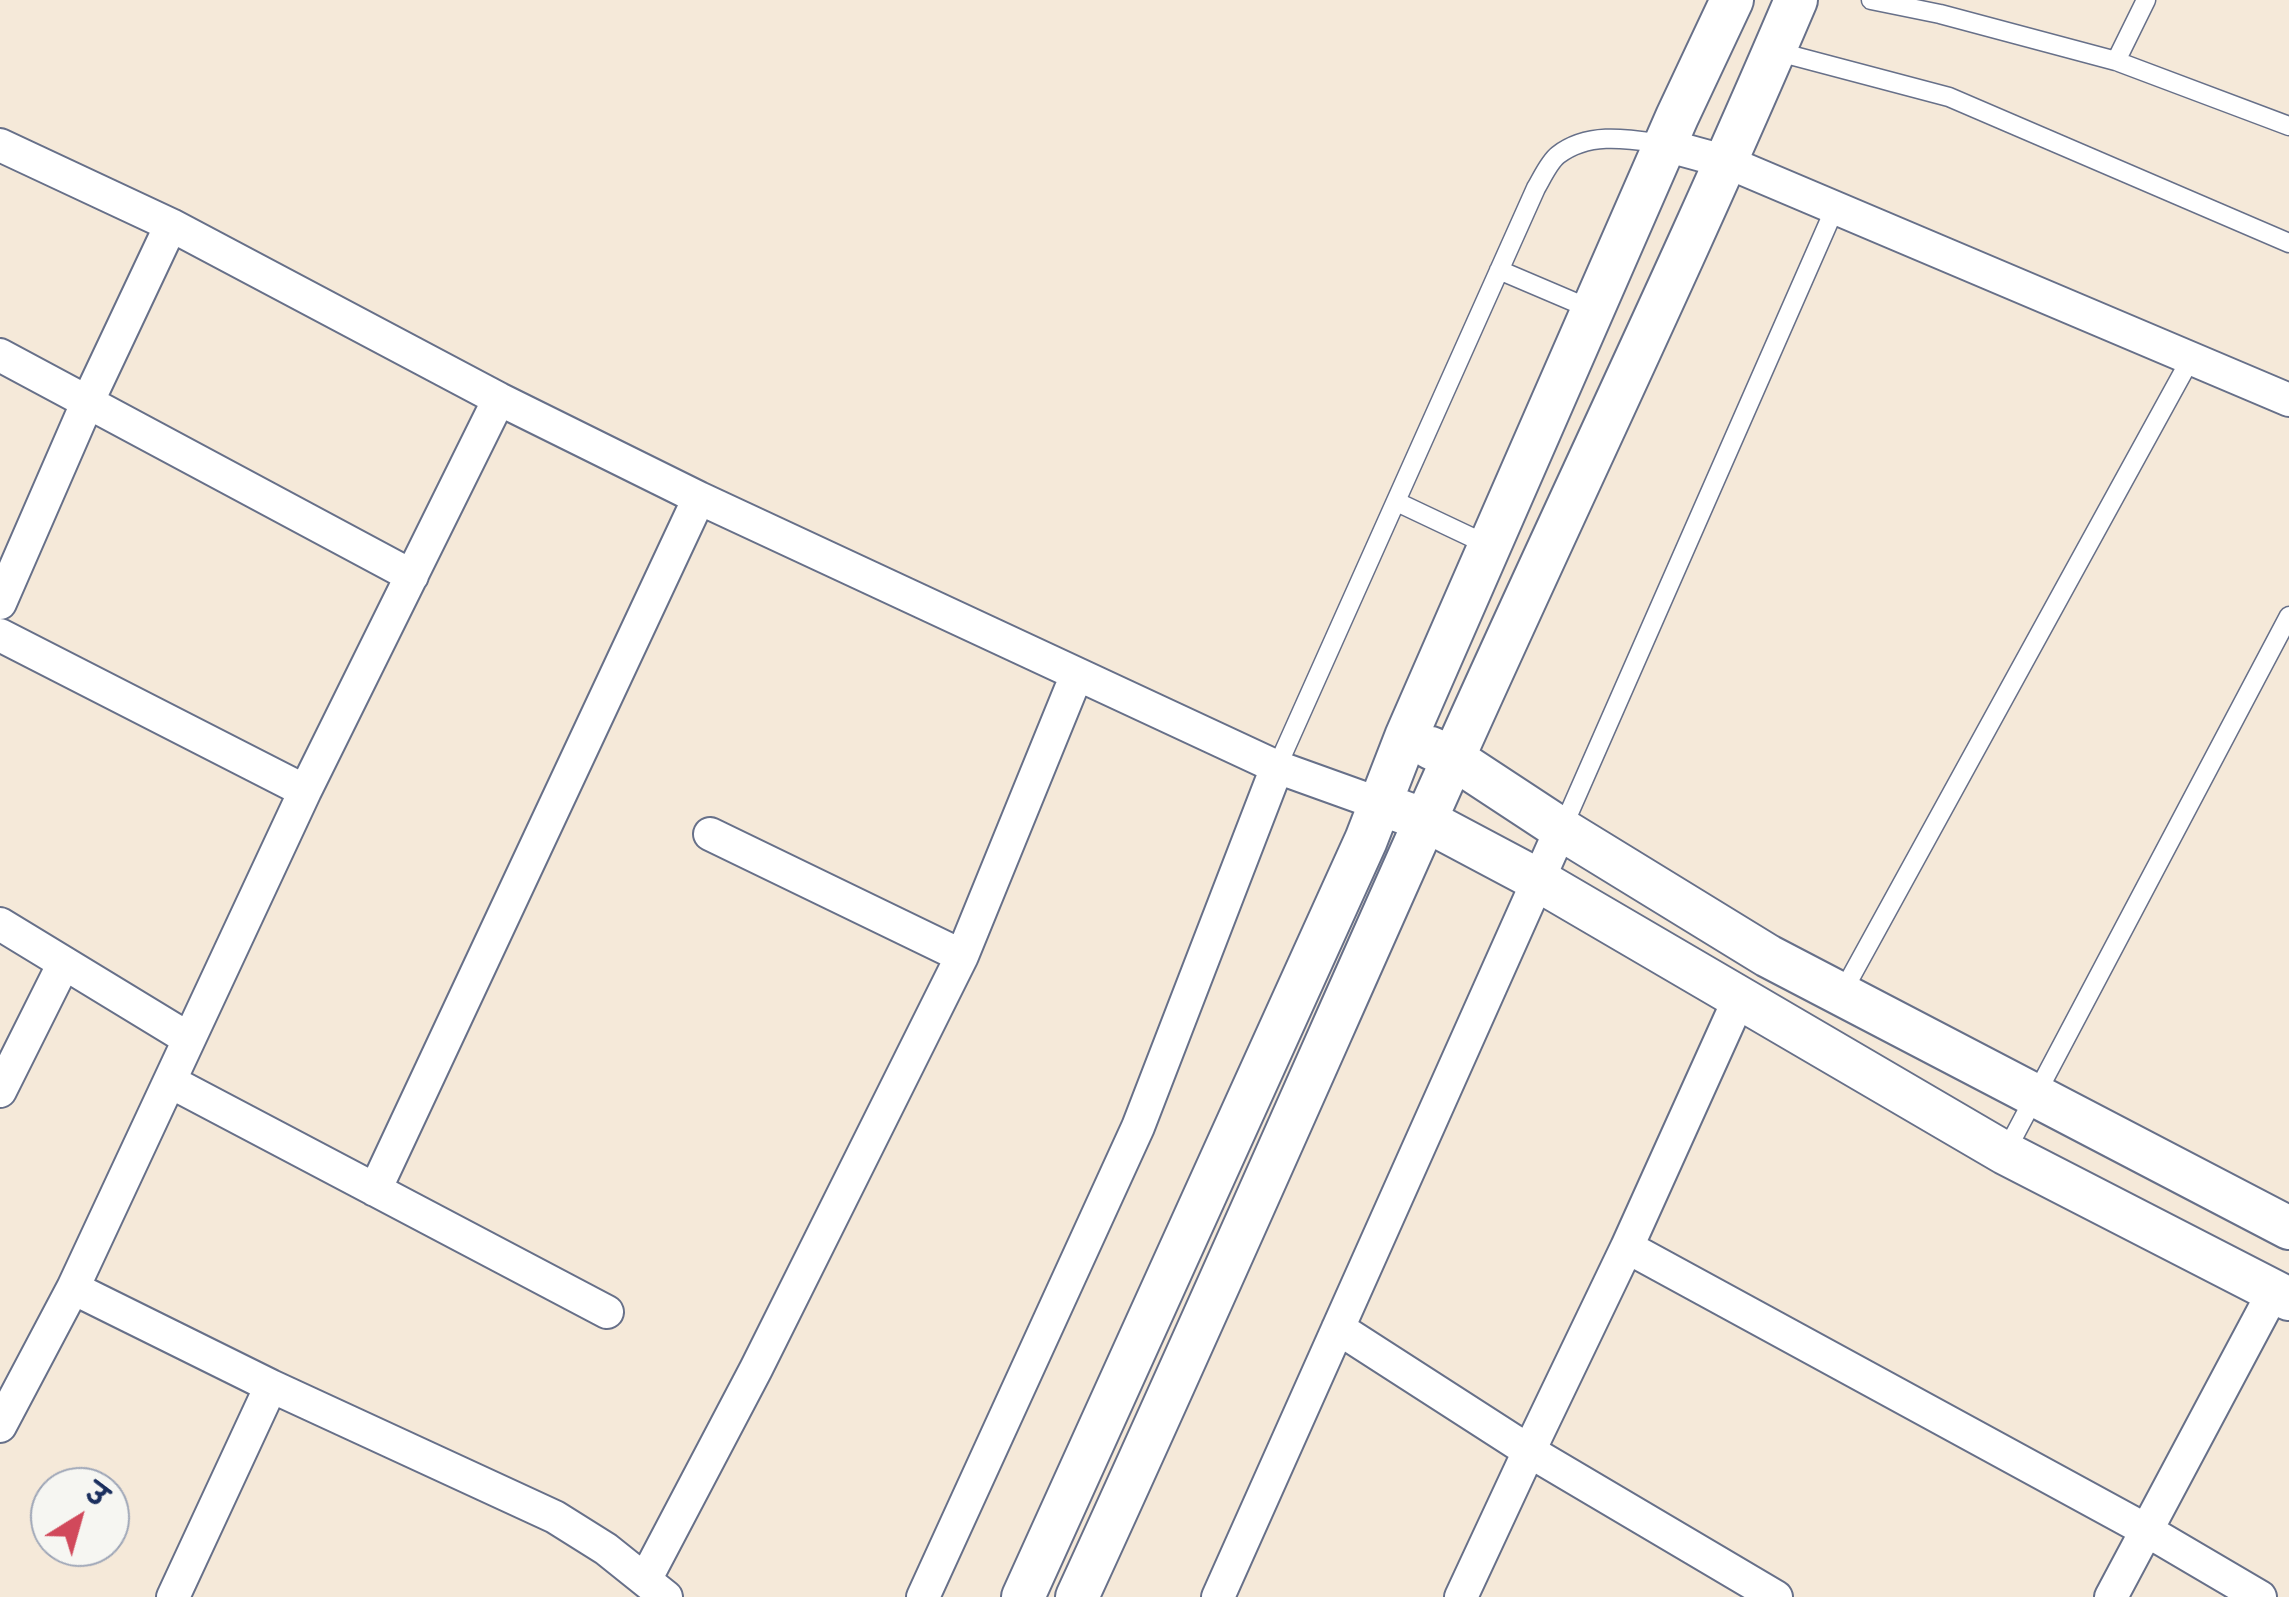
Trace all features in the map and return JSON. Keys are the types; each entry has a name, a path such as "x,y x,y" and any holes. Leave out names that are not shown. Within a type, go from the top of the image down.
{"street":[{"path":"1024,1597 1191,1232 1665,144 1732,0"},
{"path":"1077,1597 1228,1270 1453,758 1727,162 1796,0"},
{"path":"1665,144 1727,162 2289,400"},
{"path":"0,145 170,225 499,399 699,498 1278,766 1427,821 1538,880 2005,1153 2282,1296 2111,1597"},
{"path":"0,603 170,225"},
{"path":"0,355 412,576"},
{"path":"0,1426 73,1288 305,791 499,399"},
{"path":"376,1190 699,498"},
{"path":"0,635 305,791"},
{"path":"73,1288 272,1386 555,1517 606,1549 655,1588 764,1351 962,956 1077,674"},
{"path":"1406,737 1453,758 1768,956 2289,1228"},
{"path":"923,1597 1138,1128 1278,766"},
{"path":"1218,1597 1561,829"},
{"path":"710,834 962,956"},
{"path":"0,924 189,1040"},
{"path":"0,1091 64,963"},
{"path":"1461,1597 1739,999"},
{"path":"171,1082 607,1312"},
{"path":"1626,1247 2146,1530 2260,1597"},
{"path":"1338,1328 1528,1451 1776,1597"},
{"path":"173,1597 272,1386"}],"lane":[{"path":"1871,0 1914,4 2116,61 2289,126"},
{"path":"2116,61 2146,0"},
{"path":"1774,51 1949,97 2289,244"},
{"path":"1278,766 1536,188 1556,156 1583,142 1615,136 1665,144"},
{"path":"1561,829 1836,208"},
{"path":"1499,270 1593,310"},
{"path":"1842,994 2192,358"},
{"path":"1397,502 1490,546"},
{"path":"2005,1153 2289,616"}]}
